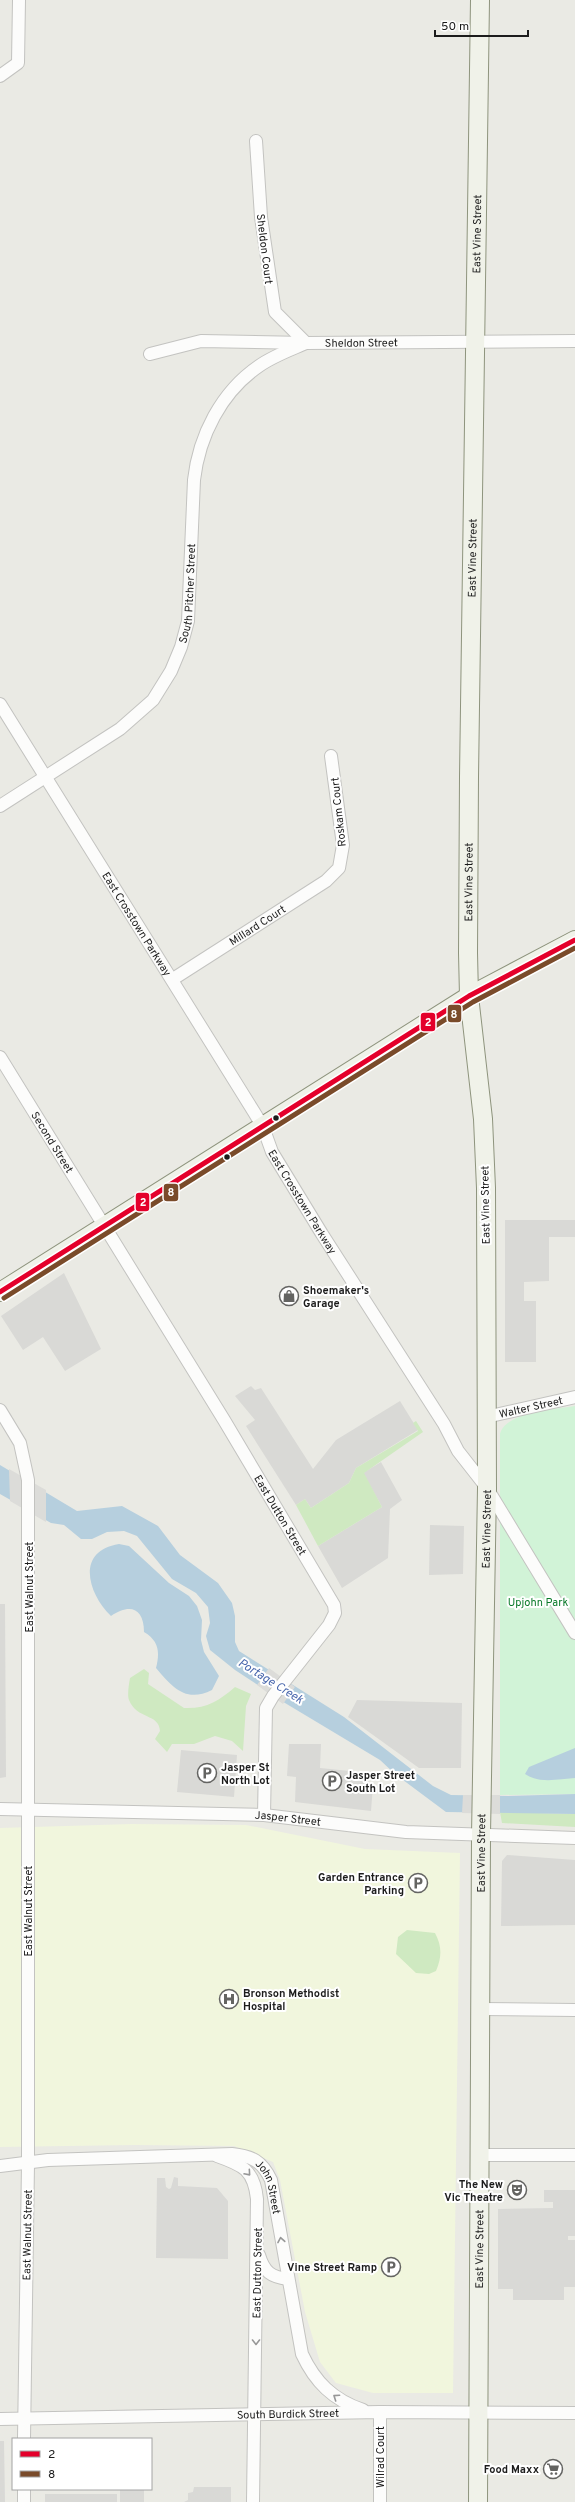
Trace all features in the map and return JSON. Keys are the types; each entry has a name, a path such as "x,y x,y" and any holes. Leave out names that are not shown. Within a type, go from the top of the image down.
{"street":[{"path":"0,76 18,63 20,47 19,0"},
{"name":"East Vine Street","path":"478,2502 481,1795 487,1488 483,1120 469,996 469,777 480,0"},
{"name":"Sheldon Court","path":"256,141 261,217 275,312 306,343"},
{"name":"Sheldon Street","path":"150,354 201,342 306,343 575,341"},
{"name":"South Pitcher Street","path":"0,806 120,729 153,700 171,671 181,647 188,621 194,480 197,457 204,437 219,409 245,378 259,366 306,343"},
{"name":"East Crosstown Parkway","path":"0,704 45,778 173,979 263,1127 272,1152 322,1234 444,1424 458,1451 487,1488 575,1633"},
{"name":"Roskam Court","path":"331,756 343,845 339,868"},
{"name":"Millard Court","path":"173,979 326,881 339,868"},
{"path":"0,1292 469,996 575,940"},
{"name":"Second Street","path":"0,1057 105,1227"},
{"name":"East Dutton Street","path":"105,1227 224,1420 334,1605 335,1613 329,1625 273,1696 266,1708 264,1815"},
{"name":"Walter Street","path":"486,1416 575,1397"},
{"name":"East Walnut Street","path":"0,1410 20,1443 28,1480 28,2164 24,2438"},
{"name":"Jasper Street","path":"0,1809 28,1808 264,1815 406,1832 575,1838"},
{"path":"480,2009 575,2010"},
{"name":"East Dutton Street","path":"214,2155 242,2166 253,2179 257,2198 253,2502"},
{"name":"John Street","path":"0,2166 28,2164 48,2160 214,2155 246,2155 256,2159 265,2168 271,2180 302,2354 308,2368 329,2393 339,2400 376,2412"},
{"path":"479,2155 575,2155"},
{"path":"256,2248 265,2270 276,2278 288,2279"},
{"name":"South Burdick Street","path":"0,2419 376,2412 478,2411 575,2413"},
{"name":"Wilrad Court","path":"376,2412 380,2502"},
{"path":"24,2490 24,2502"}],"shaded area":[{"path":"505,1220 575,1220 575,1237 549,1237 549,1281 524,1282 524,1301 536,1301 536,1362 505,1362"},
{"path":"64,1273 101,1349 65,1371 43,1337 23,1350 1,1316"},
{"path":"251,1386 255,1390 261,1388 313,1469 336,1440 400,1401 418,1430 356,1468 349,1483 311,1508 305,1499 296,1505 246,1426 255,1420 235,1396"},
{"path":"381,1462 402,1500 390,1509 388,1558 342,1588 318,1546 382,1507 363,1473"},
{"path":"430,1525 464,1526 463,1574 429,1575"},
{"path":"0,1604 5,1604 6,1777 0,1778"},
{"path":"357,1700 462,1703 461,1768 419,1768 348,1717"},
{"name":"Jasper Street South Lot","path":"289,1744 321,1744 320,1768 359,1772 373,1785 371,1811 295,1802 296,1777 287,1776"},
{"name":"Jasper St North Lot","path":"181,1750 237,1755 234,1797 177,1792"},
{"name":"Bronson Methodist Hospital","path":"131,1824 246,1825 365,1849 460,1853 453,2393 373,2393 336,2383 320,2362 305,2312 280,2180 273,2162 234,2146 135,2145 0,2147 0,1828"},
{"path":"507,1855 575,1860 575,1925 501,1926 502,1861"},
{"path":"174,2177 178,2178 178,2186 217,2188 228,2201 228,2259 156,2258 157,2178 165,2178 166,2187 169,2189 171,2188"},
{"path":"544,2190 575,2190 575,2236 568,2236 568,2240 575,2240 575,2287 564,2287 564,2300 513,2300 513,2289 498,2289 498,2209 553,2208 553,2202 544,2202"},
{"path":"0,2441 4,2441 5,2502 0,2502"},
{"path":"194,2487 231,2487 231,2502 184,2502 188,2500 188,2493 193,2492"},
{"path":"120,2490 144,2490 144,2502 120,2502"},
{"path":"45,2494 117,2494 117,2502 45,2502"}],"green space":[{"name":"Upjohn Park","path":"575,1406 575,1794 500,1795 500,1434 504,1427 511,1421 521,1416 544,1410"},
{"path":"416,1421 423,1432 364,1473 382,1507 318,1546 296,1505 305,1499 311,1508 349,1483 356,1468 418,1431 413,1423"},
{"path":"144,1669 149,1673 148,1684 184,1708 199,1707 212,1703 235,1687 251,1694 246,1706 243,1751 232,1741 215,1736 194,1744 172,1744 167,1752 155,1739 160,1731 159,1725 156,1721 137,1711 128,1698 130,1678"},
{"path":"500,1812 575,1814 575,1827 502,1823"},
{"path":"407,1930 435,1933 440,1947 439,1961 436,1971 429,1974 416,1973 396,1954 398,1937"}],"water":[{"name":"Portage Creek","path":"0,1465 77,1511 122,1506 158,1526 180,1555 218,1583 232,1603 235,1616 235,1642 239,1651 344,1717 433,1786 451,1795 508,1796 575,1794 575,1814 446,1812 395,1774 380,1760 285,1703 235,1670 210,1650 206,1636 210,1623 208,1607 196,1593 172,1579 137,1536 124,1531 107,1532 92,1539 81,1539 64,1525 51,1523 0,1494"},
{"path":"119,1544 129,1546 169,1583 189,1596 197,1606 202,1620 201,1640 204,1652 219,1676 212,1690 203,1694 195,1695 187,1694 174,1687 156,1668 158,1657 157,1647 153,1639 144,1632 142,1618 139,1613 130,1609 118,1612 111,1616 103,1607 96,1596 92,1585 90,1574 91,1564 96,1555 105,1548"},
{"path":"575,1748 575,1778 543,1780 536,1779 525,1774 529,1767"}],"pier":[{"path":"9,1469 46,1490 46,1522 10,1501"},
{"path":"269,1668 295,1687 283,1704 257,1685"},
{"path":"463,1795 500,1795 500,1814 462,1813"}],"transit line":[{"name":"2","path":"0,1292 469,996 575,940"},
{"name":"8","path":"4,1298 473,1002 575,948"}],"place":[{"name":"Shoemaker's Garage","path":"289,1296"},
{"name":"Jasper St North Lot","path":"207,1773"},
{"name":"Jasper Street South Lot","path":"332,1781"},
{"name":"Garden Entrance Parking","path":"418,1883"},
{"name":"Bronson Methodist Hospital","path":"229,1999"},
{"name":"The New Vic Theatre","path":"517,2190"},
{"name":"Vine Street Ramp","path":"391,2267"},
{"name":"Food Maxx","path":"553,2469"}]}
